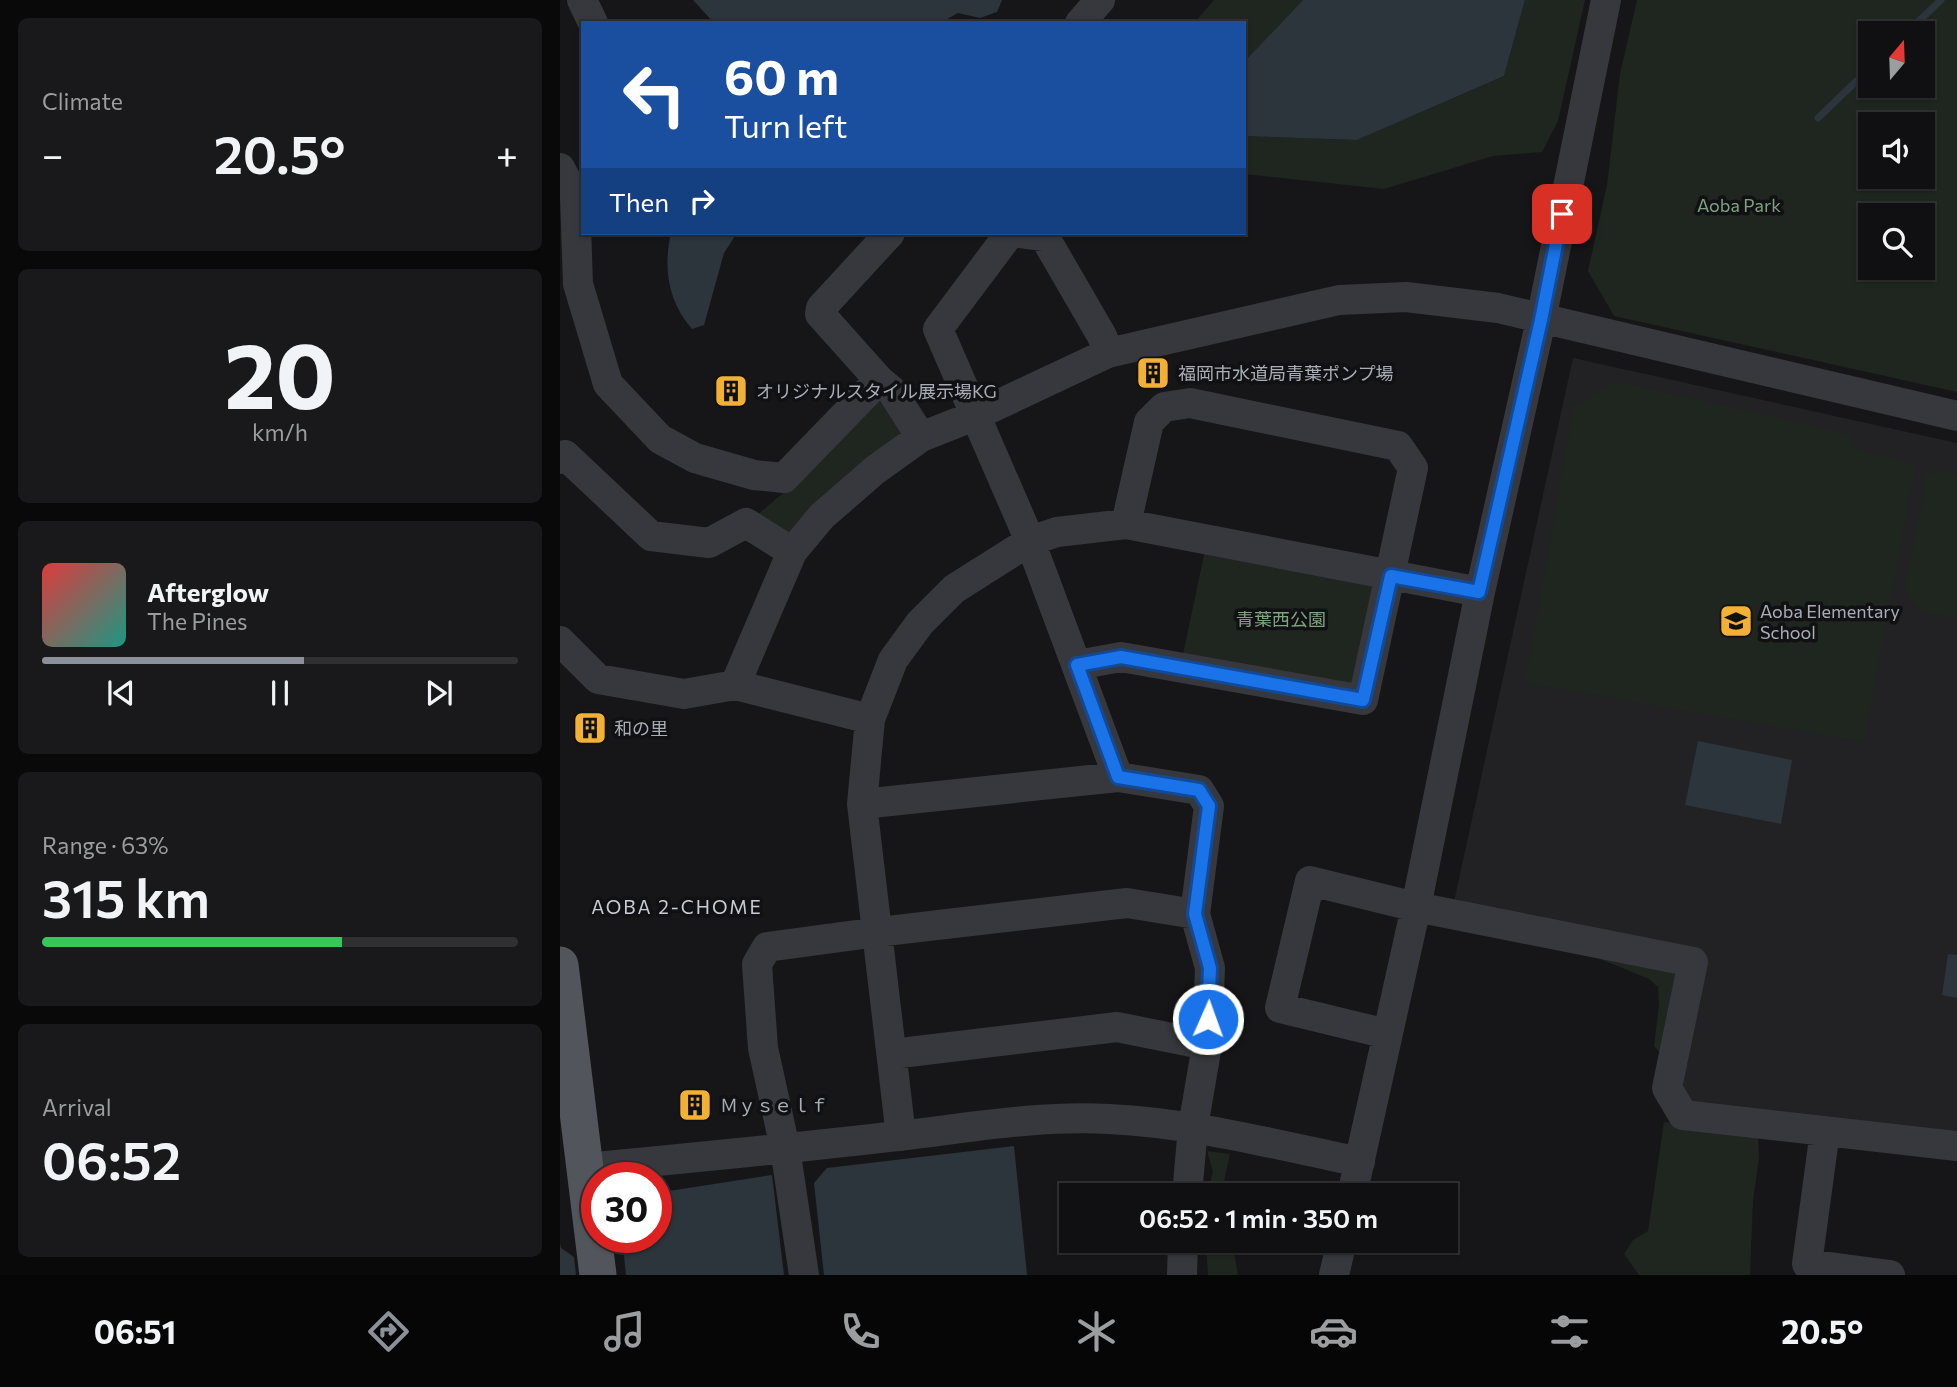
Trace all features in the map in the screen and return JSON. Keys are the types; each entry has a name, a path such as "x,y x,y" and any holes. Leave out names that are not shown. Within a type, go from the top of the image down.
{"main road":[{"path":"560,965 585,1162"},
{"path":"596,1253 598,1275"}],"street":[{"path":"582,0 592,21"},
{"path":"1082,21 1100,0"},
{"path":"1355,1183 1416,907 1479,592 1541,320 1606,0"},
{"path":"560,168 579,190 578,284 608,384 660,439 695,458 754,475 784,478 879,380"},
{"path":"888,235 821,308 820,314 891,390 921,437"},
{"path":"1008,235 938,329 1030,541 1118,777"},
{"path":"1036,235 1044,236 1102,336 1108,353"},
{"path":"734,685 792,552 831,508 875,470 921,437 1108,353 1339,300 1406,297 1498,308 1957,416"},
{"path":"1077,665 1121,657 1363,700 1413,468 1398,446 1190,403 1164,407 1149,422 1126,524"},
{"path":"562,454 651,536 709,543 746,523 792,552"},
{"path":"901,1136 862,804 870,719 893,660 920,623 954,589 1030,541 1057,533 1126,524 1479,592"},
{"path":"560,640 598,679 684,694 734,685 870,719"},
{"path":"862,804 1118,777 1199,790 1209,806 1195,914 1210,968 1207,1045 1193,1127 1188,1183"},
{"path":"1387,1034 1280,1008 1310,881 1416,907 1693,962 1667,1088 1683,1115 1957,1146"},
{"path":"804,1275 785,1148 763,1048 757,964 766,947 1127,903 1195,914"},
{"path":"892,1054 1118,1027 1207,1045"},
{"path":"646,1162 901,1136 1034,1119 1107,1118 1193,1127 1360,1162"},
{"path":"1825,1131 1807,1264 1890,1275"},
{"path":"1182,1275 1183,1253"},
{"path":"1334,1275 1339,1253"}],"shaded area":[{"path":"693,0 1002,0 997,12 980,18 958,13 944,21 712,21"},
{"path":"1303,0 1525,0 1504,76 1357,140 1246,136 1246,60"},
{"path":"671,235 736,235 724,253 704,325 692,329 677,307 668,272"},
{"name":"Aoba Elementary School","path":"1573,358 1957,443 1957,1133 1686,1107 1678,1089 1701,955 1453,906"},
{"path":"1698,741 1792,760 1781,824 1685,805"},
{"path":"1948,954 1957,955 1957,998 1942,995"},
{"path":"1014,1146 1027,1275 824,1275 814,1183 827,1168"},
{"path":"772,1175 784,1275 626,1275 624,1253 672,1253 672,1191"},
{"path":"560,1243 561,1248 574,1257 576,1275 560,1275"}],"green space":[{"path":"1214,0 1303,0 1246,60 1246,21 1196,21"},
{"path":"1525,0 1585,0 1558,121 1542,152 1493,156 1384,189 1246,174 1246,136 1357,140 1504,76"},
{"name":"Aoba Park","path":"1637,0 1957,0 1957,392 1614,316 1588,271 1607,185 1620,74"},
{"path":"1616,381 1853,435 1851,447 1916,464 1864,742 1525,683 1574,407"},
{"path":"872,394 885,396 904,433 788,542 751,520 788,489"},
{"path":"1942,471 1957,475 1957,618 1923,613 1904,590 1923,499 1924,477"},
{"name":"青葉西公園","path":"1206,546 1378,583 1355,691 1183,654"},
{"path":"1573,948 1687,969 1656,1109 1664,1058 1654,1046 1659,1005 1658,987 1649,979"},
{"path":"1664,1122 1758,1132 1759,1157 1753,1201 1750,1275 1639,1275 1624,1254 1633,1240 1648,1231"},
{"path":"1207,1151 1230,1154 1224,1183 1210,1183 1213,1172"},
{"path":"1207,1253 1234,1253 1238,1275 1208,1275"}],"waterway":[{"path":"1919,21 1941,0"},
{"path":"1818,118 1858,80"}],"place":[{"name":"福岡市水道局青葉ポンプ場","path":"1153,373"},
{"name":"オリジナルスタイル展示場KG","path":"731,391"},
{"name":"Aoba Elementary School","path":"1736,621"},
{"name":"和の里","path":"590,728"},
{"name":"Ｍｙｓｅｌｆ","path":"695,1105"}],"district":[{"name":"AOBA 2-CHOME","path":"677,906"}],"route":[{"path":"1208,1019 1210,968 1195,914 1209,806 1199,790 1118,777 1077,665 1121,657 1363,700 1391,576 1479,592 1541,320 1562,214"}]}
